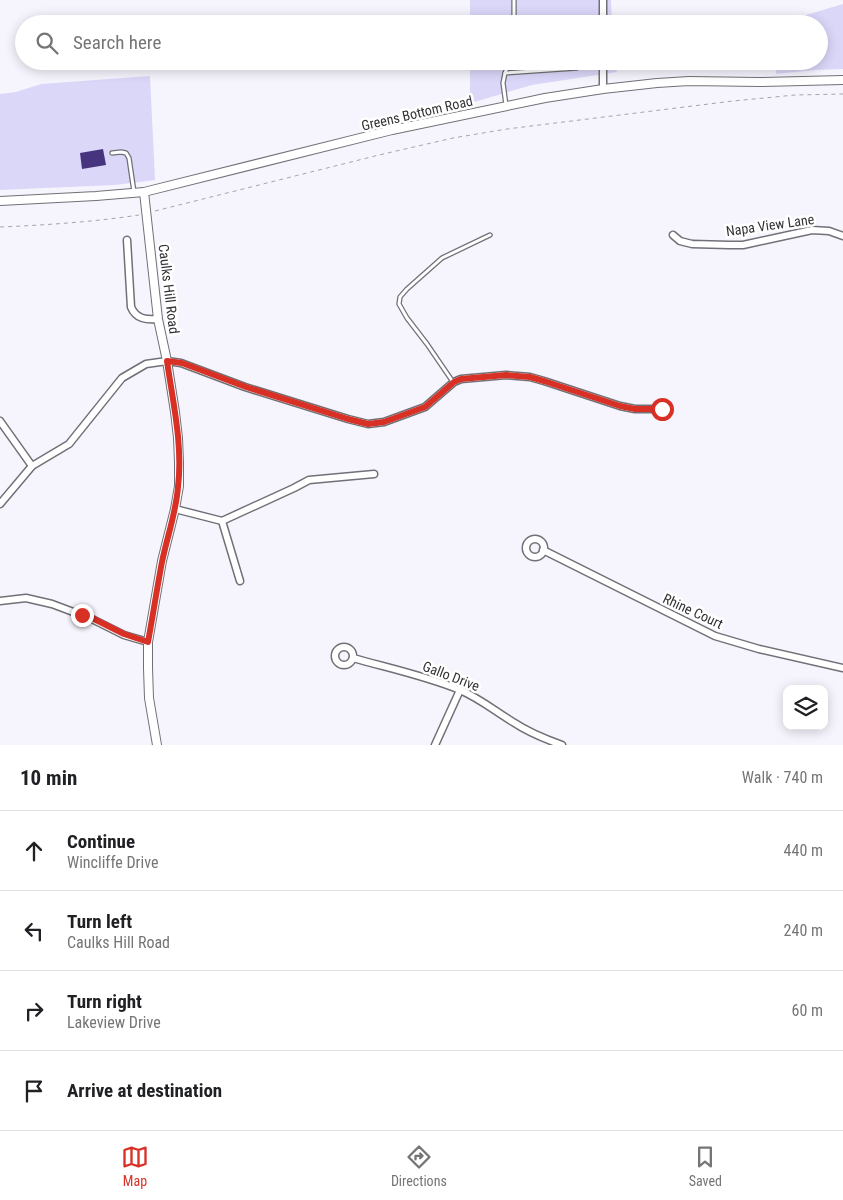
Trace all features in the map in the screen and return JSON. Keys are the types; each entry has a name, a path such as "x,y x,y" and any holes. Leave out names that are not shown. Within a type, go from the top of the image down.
{"street":[{"path":"603,0 603,15"},
{"path":"603,70 603,89"},
{"name":"Greens Bottom Road","path":"0,201 144,192 392,130 545,98 603,89 689,80 760,82 843,80"},
{"name":"Caulks Hill Road","path":"144,192 158,319 167,361 178,438 179,462 175,509 162,561 148,642 149,698 156,745"},
{"name":"Napa View Lane","path":"673,234 680,241 692,244 729,245 743,245 812,230 828,231 843,236"},
{"path":"127,240 131,307 139,318 148,320 158,319"},
{"path":"0,504 32,466 69,444 122,378 146,364 167,361 182,363 246,387 368,424 384,422 425,407 454,382 461,379 506,375 530,377 620,406 635,409 666,409"},
{"path":"0,421 32,466"},
{"path":"175,509 222,521 309,480 374,474"},
{"path":"222,521 240,581"},
{"name":"Rhine Court","path":"543,550 714,636 759,649 843,668"},
{"path":"0,601 26,598 52,604 92,618 124,634 148,642"},
{"name":"Gallo Drive","path":"353,658 460,690 481,700 531,733 562,745"},
{"path":"436,745 460,690"}],"lane":[{"path":"514,0 514,15"},
{"path":"506,70 503,83 506,106"},
{"path":"505,73 548,70"},
{"path":"112,153 126,153 129,158 134,193"},
{"path":"454,382 407,318 399,304 400,297 442,258 490,235"}],"path":[{"path":"0,227 55,225 147,214 369,157 453,138 507,129 734,100 795,95 843,94"}],"shaded area":[{"path":"470,0 611,0 612,15 470,15"},
{"path":"843,4 843,69 828,70 828,15 806,15"},
{"path":"470,70 616,70 617,72 532,85 464,105 470,92"},
{"path":"776,70 816,70 776,74"},
{"path":"150,76 155,180 115,185 0,190 0,94 16,92 41,84"}],"building":[{"path":"103,149 106,165 82,169 80,153"}],"route":[{"path":"82,615 124,634 148,642 162,561 175,509 178,486 178,438 167,361 182,363 246,387 368,424 384,422 425,407 446,388 461,379 506,375 530,377 620,406 635,409 662,409"}]}
